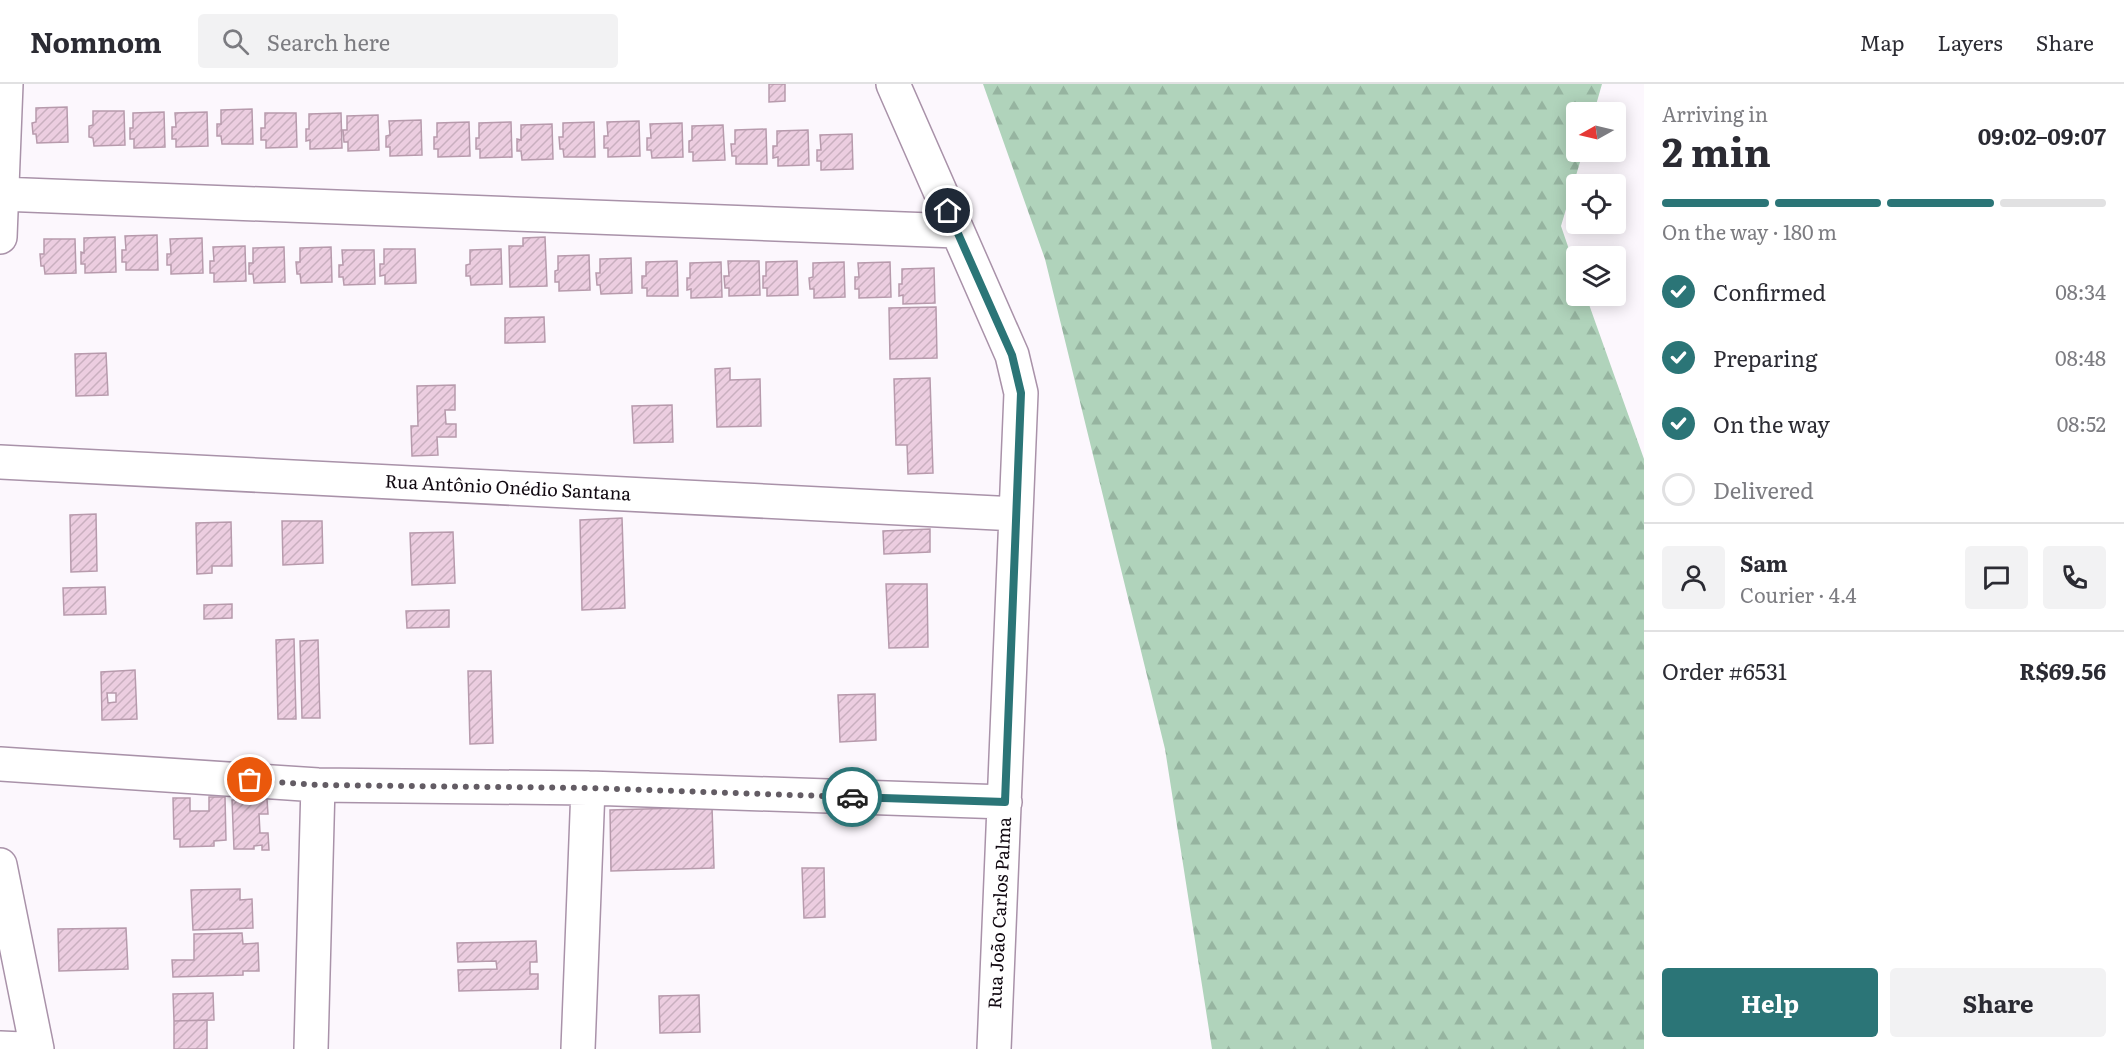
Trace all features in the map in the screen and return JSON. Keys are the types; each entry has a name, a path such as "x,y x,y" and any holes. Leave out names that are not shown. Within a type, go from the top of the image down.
{"street":[{"path":"0,237 6,84"},
{"name":"Rua João Carlos Palma","path":"893,84 1012,355 1021,393 994,1049"},
{"path":"1,194 956,231"},
{"name":"Rua Antônio Onédio Santana","path":"0,462 1016,514"},
{"path":"0,764 318,785 588,788 1005,802"},
{"path":"311,1049 318,785"},
{"path":"578,1049 588,788"},
{"path":"0,865 37,1049"},
{"path":"0,1048 23,1049"}],"green space":[{"path":"983,84 1602,84 1597,102 1566,102 1566,162 1580,162 1576,174 1566,174 1566,209 1561,226 1568,246 1566,246 1566,306 1590,306 1644,459 1644,1049 1212,1049 1165,749 1045,259"}],"building":[{"path":"769,84 785,84 785,101 769,102"},
{"path":"67,107 68,142 37,143 32,123 36,122 36,108"},
{"path":"252,109 253,144 222,144 221,136 217,136 217,124 221,124 221,110"},
{"path":"93,111 124,111 125,145 94,146 93,138 89,137 89,126 93,125"},
{"path":"164,112 165,147 134,148 134,139 130,139 133,113"},
{"path":"207,112 208,146 176,147 176,139 172,139 172,127 176,127 175,113"},
{"path":"265,113 296,113 297,147 266,148 266,140 261,140 261,128 265,128"},
{"path":"341,113 342,148 310,149 310,140 306,141 309,114"},
{"path":"378,115 379,150 348,151 348,142 344,142 343,130 347,130 347,116"},
{"path":"421,120 422,155 390,156 390,147 386,147 386,136 390,135 389,121"},
{"path":"639,121 640,156 608,157 608,148 604,148 604,136 608,136 607,122"},
{"path":"469,122 470,156 438,157 438,149 434,149 437,123"},
{"path":"511,122 512,157 480,158 480,149 476,149 479,123"},
{"path":"594,122 595,157 564,157 563,149 560,149 559,137 563,137 563,123"},
{"path":"682,123 683,157 652,158 651,150 647,150 647,138 651,138 650,124"},
{"path":"552,124 553,159 522,160 521,151 517,151 517,139 521,140 521,125"},
{"path":"723,125 725,160 693,161 693,152 689,152 692,126"},
{"path":"766,129 767,164 736,164 736,156 732,156 731,144 735,144 735,130"},
{"path":"808,130 809,165 778,166 778,157 773,158 773,146 777,146 777,131"},
{"path":"852,134 853,169 821,170 821,161 817,161 817,150 821,150 820,135"},
{"path":"157,235 158,270 126,270 126,262 122,262 122,250 126,250 125,236"},
{"path":"115,237 116,272 85,273 85,264 81,264 84,238"},
{"path":"545,237 547,286 510,287 509,246 523,246 523,238"},
{"path":"202,238 203,273 171,274 171,265 167,265 167,254 171,254 170,239"},
{"path":"44,239 75,239 76,273 45,274 44,266 41,266 40,254 44,254"},
{"path":"245,246 246,281 214,282 214,273 210,273 210,261 214,261 213,247"},
{"path":"284,247 285,282 254,283 253,274 249,274 249,263 253,263 253,248"},
{"path":"331,247 332,282 301,283 300,274 297,274 296,262 300,262 300,248"},
{"path":"384,249 415,249 416,283 385,284 385,275 380,276 380,264 384,264"},
{"path":"501,249 502,284 471,285 470,276 466,276 466,265 470,264 470,250"},
{"path":"342,250 374,250 375,284 344,285 343,277 339,277 339,265 343,265"},
{"path":"589,255 590,290 559,291 559,282 555,282 558,256"},
{"path":"631,258 632,293 601,294 600,285 597,285 596,273 600,273 600,259"},
{"path":"677,261 678,296 647,296 647,288 642,288 642,276 646,276 646,262"},
{"path":"728,261 759,261 760,295 729,296 729,288 725,288 724,276 729,276"},
{"path":"797,261 798,295 767,296 767,288 763,288 766,262"},
{"path":"721,262 722,297 691,298 691,289 687,290 690,263"},
{"path":"844,262 845,297 814,298 814,289 810,289 809,278 813,277 813,263"},
{"path":"890,262 891,297 859,298 859,289 855,289 855,277 859,277 858,263"},
{"path":"934,268 935,303 903,304 903,295 899,296 902,269"},
{"path":"936,307 937,358 890,359 889,308"},
{"path":"544,317 545,342 505,343 505,318"},
{"path":"106,353 108,395 76,396 75,354"},
{"path":"730,368 730,380 760,379 761,426 717,427 715,369"},
{"path":"930,378 933,473 908,474 907,445 896,445 894,379"},
{"path":"455,385 455,410 445,410 446,424 456,424 456,437 437,437 438,455 412,456 411,426 418,426 417,386"},
{"path":"672,405 673,442 634,443 632,406"},
{"path":"96,514 97,571 71,572 70,515"},
{"path":"622,518 625,608 582,610 580,520"},
{"path":"282,521 322,521 323,563 283,565"},
{"path":"231,522 232,566 212,566 212,573 197,574 196,523"},
{"path":"930,529 930,552 884,554 883,531"},
{"path":"453,532 455,583 412,585 410,533"},
{"path":"886,584 927,584 928,647 889,648"},
{"path":"105,587 106,614 64,615 63,588"},
{"path":"232,604 232,618 204,619 204,605"},
{"path":"449,610 449,627 407,628 406,611"},
{"path":"294,639 296,719 278,719 276,640"},
{"path":"318,640 320,718 302,718 300,641"},
{"path":"135,670 137,719 102,720 101,672","holes":["107,693 116,693 116,702 108,703"]},
{"path":"468,671 491,671 493,743 470,744"},
{"path":"875,694 876,740 840,742 838,695"},
{"path":"209,797 225,797 226,840 214,841 214,846 180,847 180,839 174,839 173,798 190,798 190,811 209,811"},
{"path":"267,799 268,814 259,814 260,833 268,833 269,850 262,850 262,845 254,846 254,849 234,849 232,800"},
{"path":"712,807 714,868 611,871 610,810"},
{"path":"802,868 824,868 825,917 804,918"},
{"path":"240,889 240,900 252,899 253,928 193,930 191,890"},
{"path":"126,928 128,969 59,971 58,929"},
{"path":"242,933 243,944 258,943 259,971 243,971 243,975 173,977 172,960 194,960 194,934"},
{"path":"536,941 537,962 530,962 530,974 538,974 538,989 459,991 458,970 497,969 496,961 458,962 457,943"},
{"path":"213,993 214,1020 174,1021 173,994"},
{"path":"699,995 700,1032 660,1033 659,996"},
{"path":"207,1020 207,1049 174,1049 174,1021"}],"way so far":[{"path":"250,780 318,785 588,788 852,797"}],"route":[{"path":"852,797 1005,802 1021,393 1012,355 948,211"}]}
